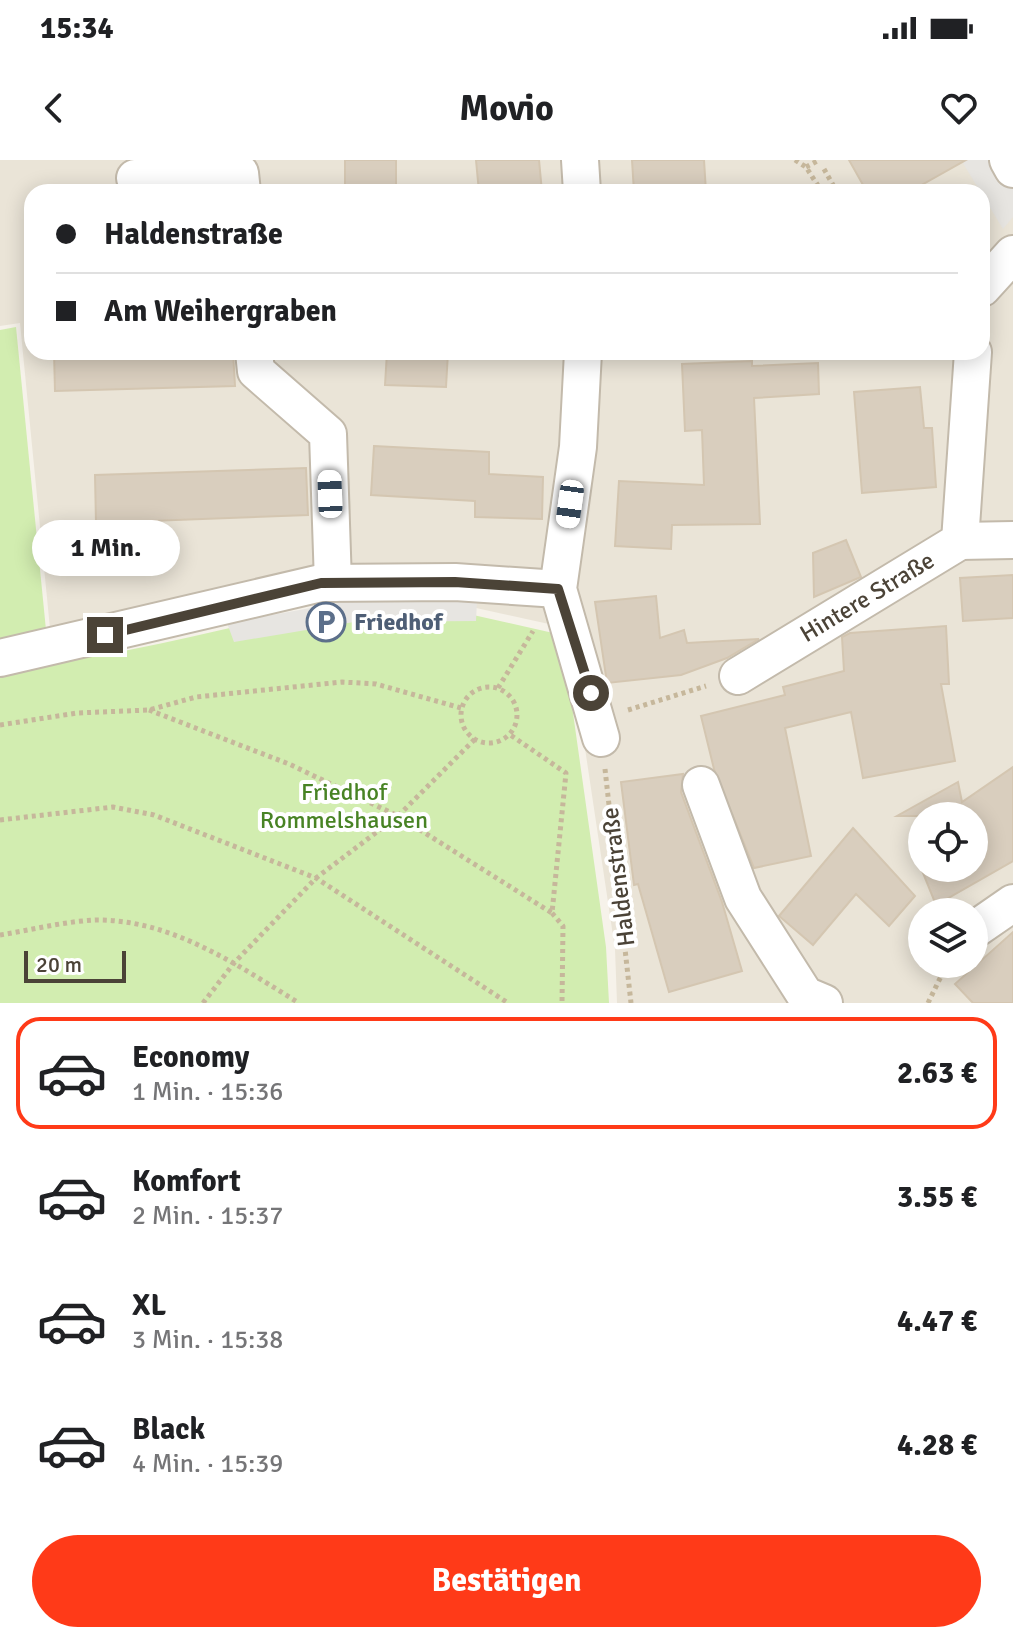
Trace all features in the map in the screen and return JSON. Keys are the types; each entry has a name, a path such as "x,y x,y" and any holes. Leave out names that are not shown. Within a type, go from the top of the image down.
{"street":[{"path":"580,160 582,184"},
{"path":"135,178 240,173 241,184"},
{"path":"990,279 1013,254"},
{"path":"255,360 256,371 328,434 333,583"},
{"path":"583,360 578,447 558,589 602,741"},
{"name":"Hintere Straße","path":"738,676 960,541 972,360"},
{"path":"960,541 1013,540"},
{"path":"0,658 333,583 455,582 558,589"},
{"path":"701,785 743,898 805,995 824,1003"},
{"path":"988,920 1013,903"}],"path":[{"path":"795,160 806,167 817,184"},
{"path":"806,167 819,160"},
{"path":"824,169 832,184"},
{"path":"498,688 558,589"},
{"path":"602,741 738,676"},
{"path":"0,725 77,713 149,710 196,697 342,682 376,684 461,708"},
{"path":"498,688 506,693 516,708 514,726 509,734 493,742 475,739 463,725 461,708 472,692 498,688"},
{"path":"149,710 289,764 398,816 552,913 563,926 562,1003"},
{"path":"509,734 566,773 552,913"},
{"path":"203,1003 234,963 316,878 398,816 475,739"},
{"name":"Haldenstraße","path":"602,741 631,1003"},
{"path":"0,820 129,808 316,878 508,1003"},
{"path":"0,935 95,920 134,923 187,939 234,963 299,1003"},
{"path":"928,1003 940,978"}],"shaded area":[{"path":"0,160 1013,160 1013,1003 617,1003 615,949 567,628 440,600 323,598 53,659 20,323 0,326"},
{"path":"961,160 1008,160 1013,169 1013,217 1003,229 990,208 990,184 976,184"},
{"name":"Friedhof","path":"349,601 477,601 476,621 354,622 234,642 227,623"}],"green space":[{"path":"16,327 47,640 0,651 0,330"},
{"name":"Friedhof Rommelshausen","path":"325,606 442,608 562,635 606,947 609,1003 0,1003 0,669 123,651"}],"building":[{"path":"345,160 396,160 396,184 345,184"},
{"path":"476,160 539,160 541,184 478,184"},
{"path":"632,160 704,160 706,184 634,184"},
{"path":"849,160 966,160 923,184 862,184"},
{"path":"54,360 233,360 235,386 55,391"},
{"path":"387,360 448,360 446,387 385,385"},
{"path":"752,361 752,366 818,363 819,394 754,398 760,524 672,525 671,549 615,546 619,481 704,485 702,430 685,431 682,364"},
{"path":"920,387 924,428 932,428 936,487 862,493 854,392"},
{"path":"374,446 489,452 489,474 543,477 542,519 475,517 475,501 371,495"},
{"path":"306,468 308,515 96,523 95,475"},
{"path":"846,540 861,577 814,597 813,553"},
{"path":"1013,575 1013,618 963,621 960,578"},
{"path":"656,596 660,638 684,630 687,643 759,639 727,658 681,675 607,683 595,602"},
{"path":"946,626 949,684 941,684 955,761 863,778 851,712 785,728 811,856 754,868 714,769 701,716 785,695 783,687 844,671 842,637 850,633"},
{"path":"1013,767 1013,861 988,875 988,802 962,802"},
{"path":"683,774 681,792 722,902 742,971 669,992 638,884 634,885 621,782"},
{"path":"958,782 962,802 922,802"},
{"path":"853,828 915,896 908,898 908,904 889,926 856,894 813,945 779,916"},
{"path":"927,882 976,882 948,898 933,898"},
{"path":"1013,932 1013,1003 973,1003 955,984 962,978 988,978 988,954"}],"place":[{"name":"Friedhof","path":"326,622"}],"route":[{"path":"105,635 321,583 455,582 558,589 591,693"}]}
